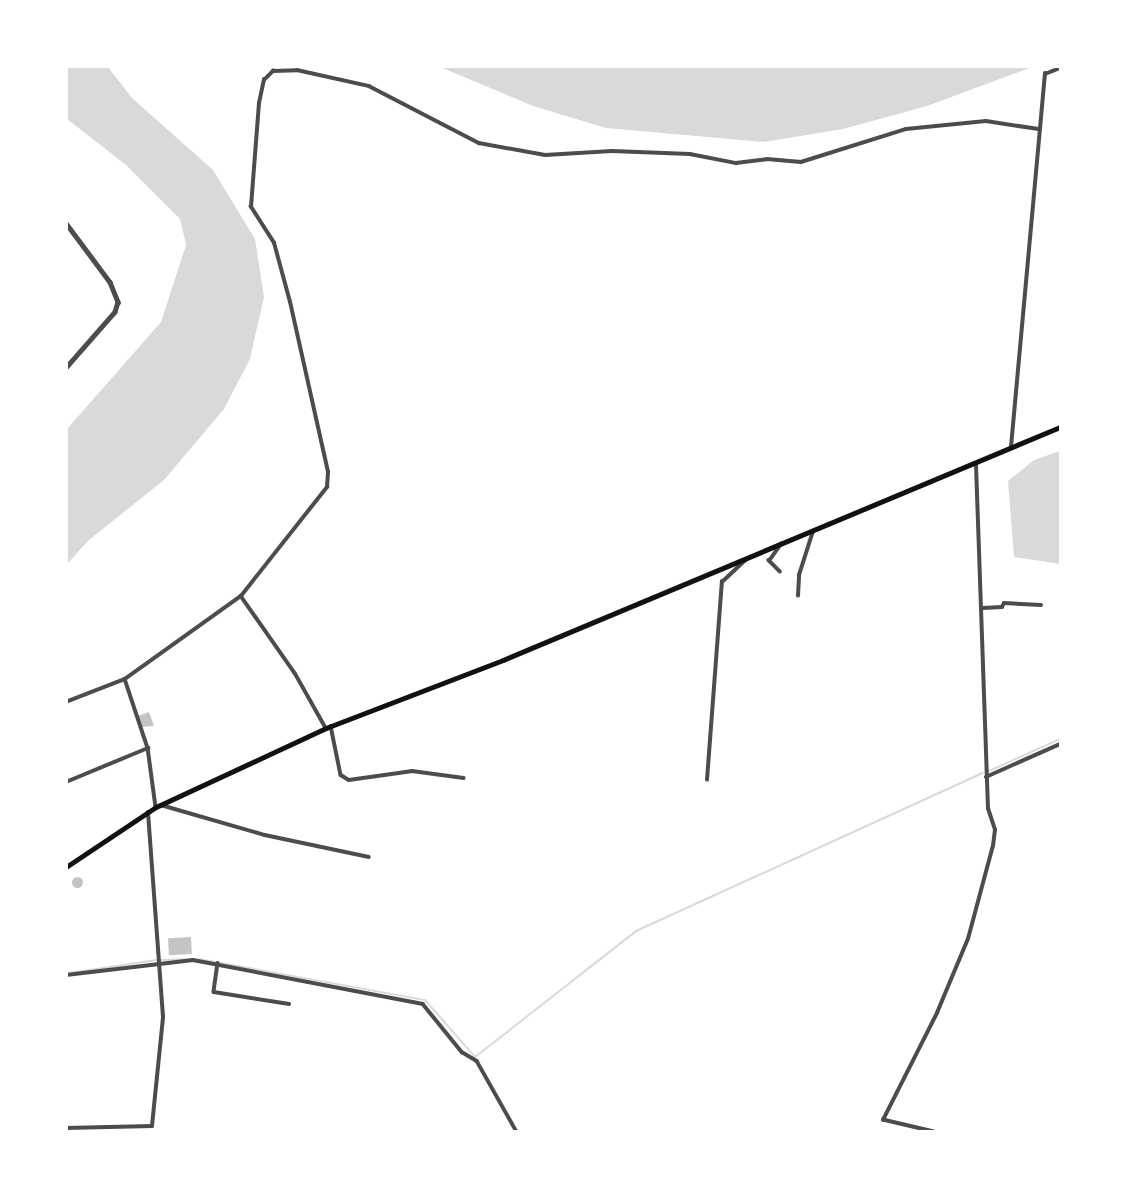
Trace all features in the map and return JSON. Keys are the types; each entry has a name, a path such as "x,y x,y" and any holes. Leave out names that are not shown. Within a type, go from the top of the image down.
{"main road":[{"path":"66,867 159,806 329,727 503,660 1060,427"}],"street":[{"path":"1011,447 1045,74 1060,68"},
{"path":"66,702 125,679 241,596 323,495 328,478 274,243 251,207 259,103 264,80 272,71 297,70 369,86 479,143 545,155 612,151 690,154 736,163 767,159 801,162 906,129 986,121 1038,129"},
{"path":"66,223 110,282 118,302 115,312 66,368"},
{"path":"934,1132 883,1120 937,1013 983,894 995,830 988,814 983,608 975,464"},
{"path":"798,596 799,575 814,530"},
{"path":"780,572 769,561 782,542"},
{"path":"707,780 722,582 753,554"},
{"path":"241,596 329,727 341,775 349,780 412,771 464,778"},
{"path":"983,608 1002,607 1004,603 1041,605"},
{"path":"125,679 148,748 159,806 265,835 369,857"},
{"path":"986,777 1060,744"},
{"path":"66,782 148,748"},
{"path":"148,813 163,1033 152,1132"},
{"path":"66,975 159,962 218,962 428,1006 459,1049 477,1061 517,1132"},
{"path":"218,962 214,992 289,1004"},
{"path":"66,1128 152,1126"}],"shaded area":[{"path":"67,66 108,67 132,98 213,170 255,239 264,297 250,359 224,409 164,480 89,540 67,564 67,429 161,322 186,245 180,219 126,165 67,119"},
{"path":"440,67 1032,67 927,106 843,129 764,142 606,128 533,106"},
{"path":"1060,451 1060,564 1014,557 1008,481 1034,460"}],"building":[{"path":"149,712 154,726 142,727 138,716"},
{"path":"77,876 83,882 77,888 71,882"},
{"path":"191,937 192,954 169,955 168,938"}],"waterway":[{"path":"989,771 1060,739"},
{"path":"199,959 425,1000 475,1057 636,931 983,773"},
{"path":"161,960 190,959"},
{"path":"70,973 156,960"}]}
